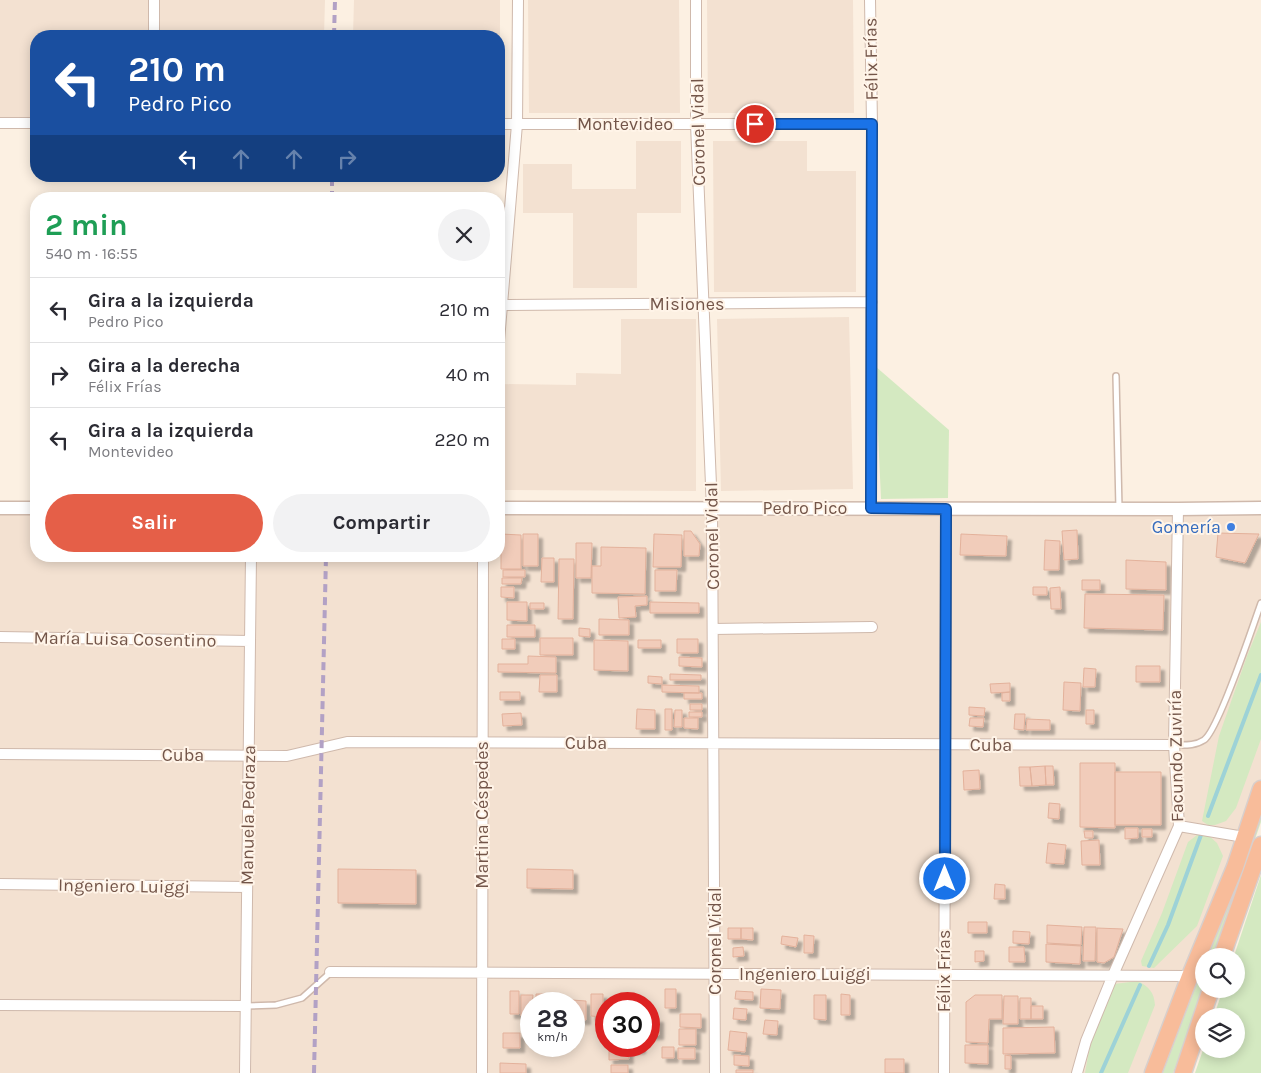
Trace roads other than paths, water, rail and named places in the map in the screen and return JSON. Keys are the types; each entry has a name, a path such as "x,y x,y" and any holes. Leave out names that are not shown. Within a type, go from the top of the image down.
{"highway":[{"path":"1153,1073 1235,867 1261,789"},
{"path":"1225,948 1261,845"},
{"path":"1183,1073 1208,998"}],"street":[{"path":"154,0 154,30"},
{"path":"505,269 517,124 518,0"},
{"name":"Coronel Vidal","path":"696,0 696,124 712,509 716,1073"},
{"name":"Félix Frías","path":"870,0 872,124 871,508"},
{"path":"0,123 30,123"},
{"name":"Montevideo","path":"505,124 872,124"},
{"name":"Misiones","path":"505,305 872,302"},
{"path":"0,508 30,508"},
{"name":"Pedro Pico","path":"505,508 1261,508"},
{"name":"Félix Frías","path":"944,1073 946,509"},
{"name":"Facundo Zuviría","path":"1076,1073 1086,1041 1113,974 1179,826 1174,745 1178,509"},
{"name":"Manuela Pedraza","path":"245,1073 251,562"},
{"name":"Martina Céspedes","path":"482,1073 483,562"},
{"path":"713,629 872,626"},
{"name":"María Luisa Cosentino","path":"0,637 250,641"},
{"name":"Cuba","path":"0,754 287,756 347,742 1174,745"},
{"path":"1179,826 1244,837"},
{"name":"Ingeniero Luiggi","path":"0,884 247,887"},
{"name":"Ingeniero Luiggi","path":"330,972 1113,974 1190,976"},
{"path":"0,1005 246,1006"}],"lane":[{"path":"1116,376 1119,509"},
{"path":"1174,745 1194,745 1206,740 1217,722 1261,603"},
{"path":"246,1006 276,1005 302,998 330,972"}],"waterway":[{"path":"1208,816 1261,675"},
{"path":"1149,966 1168,925 1201,835"},
{"path":"1101,1073 1140,985"}],"railway":[{"path":"334,30 335,0"},
{"path":"332,182 332,192"},
{"path":"314,1073 326,562"}],"place":[{"name":"Gomería","path":"1231,527"}]}
